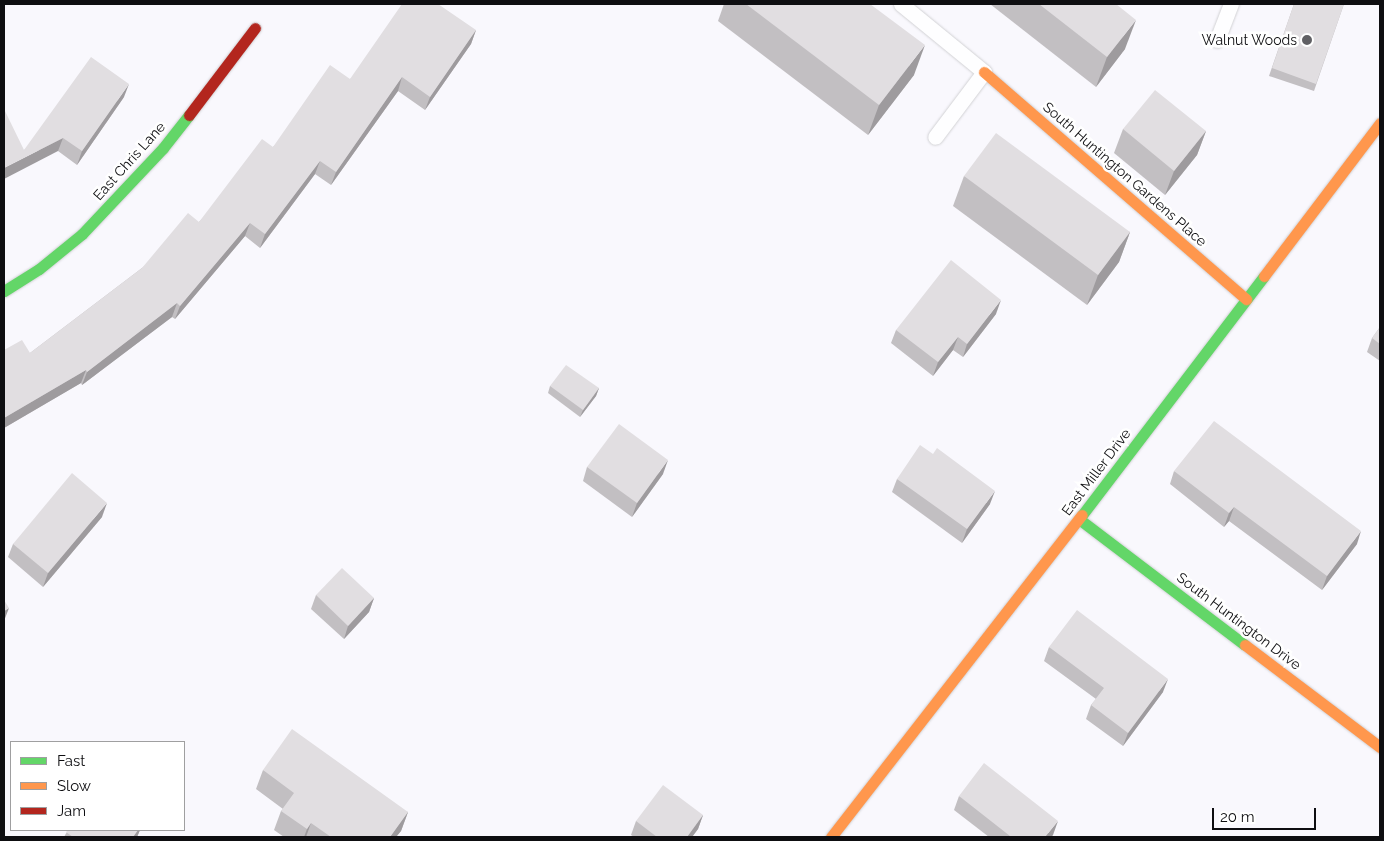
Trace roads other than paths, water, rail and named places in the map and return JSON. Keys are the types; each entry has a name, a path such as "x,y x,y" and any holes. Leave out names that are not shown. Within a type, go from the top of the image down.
{"street":[{"name":"East Chris Lane","path":"4,291 39,269 82,234 122,193 163,148 255,28"},
{"name":"South Huntington Gardens Place","path":"984,72 1246,299"},
{"name":"East Miller Drive","path":"831,837 1079,519 1380,123"},
{"name":"South Huntington Drive","path":"1079,519 1380,747"}],"lane":[{"path":"901,4 984,72 935,137"},
{"path":"1216,40 1231,4"}],"place":[{"name":"Walnut Woods","path":"1307,40"}]}
